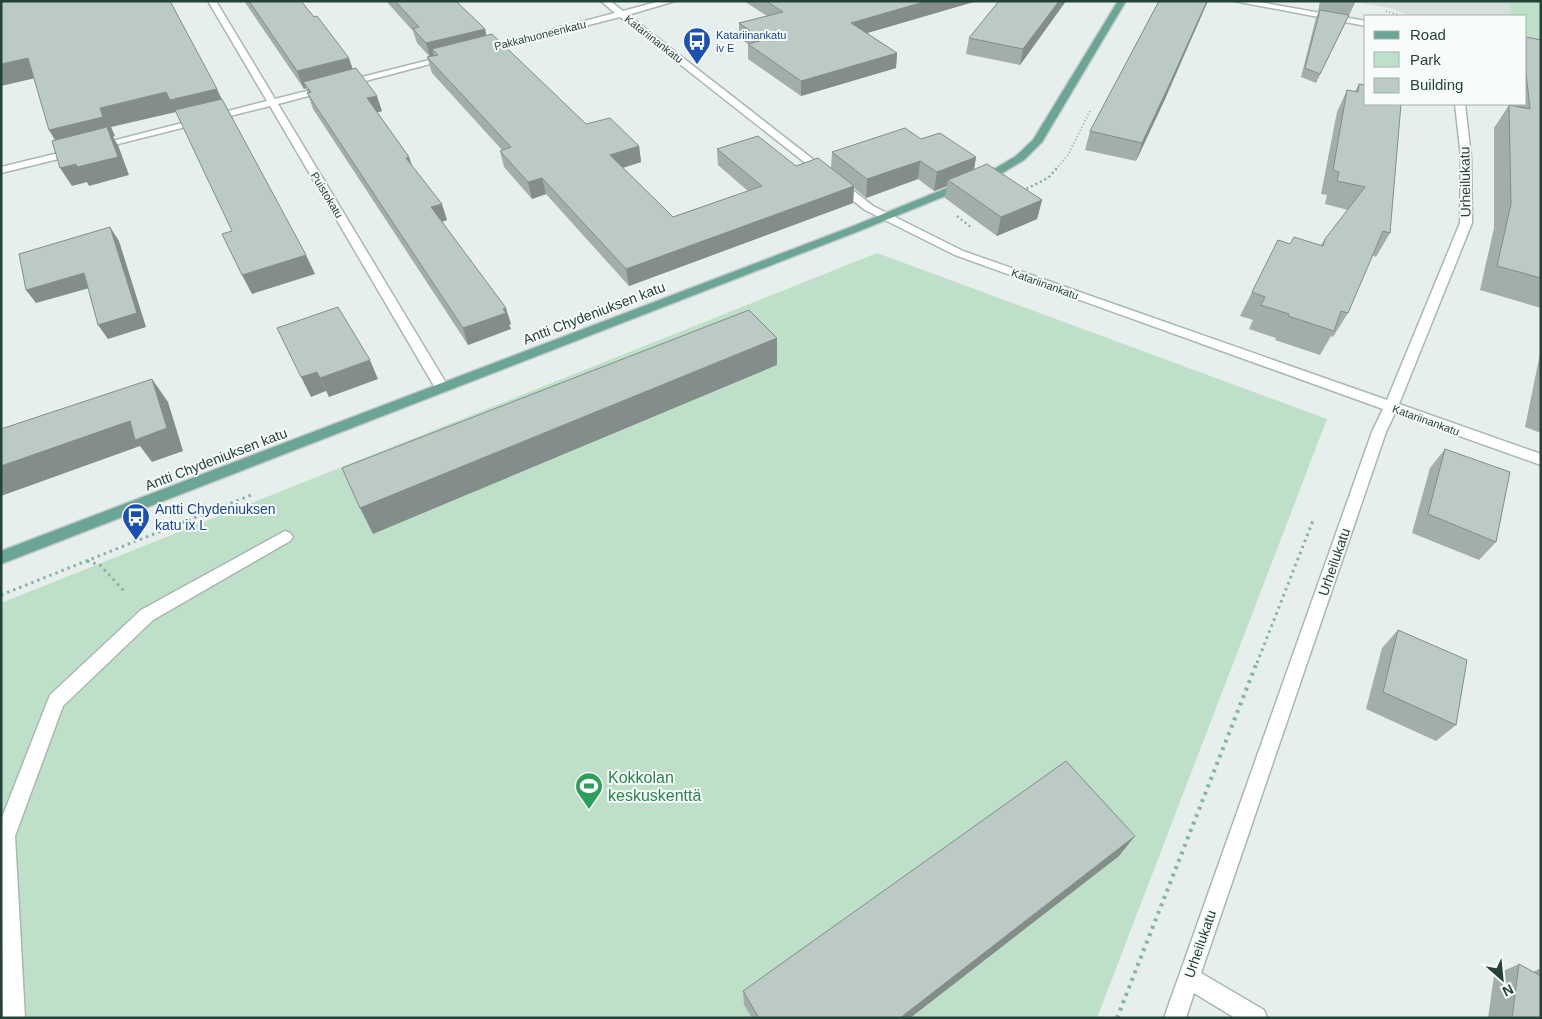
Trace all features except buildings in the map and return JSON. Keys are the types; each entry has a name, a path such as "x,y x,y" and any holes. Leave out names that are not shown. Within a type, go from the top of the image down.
{"main road":[{"name":"Antti Chydeniuksen katu","path":"1,558 981,179 1020,158 1037,142 1122,1"}],"street":[{"name":"Puistokatu","path":"212,1 442,388"},
{"name":"Katariinankatu","path":"606,1 870,208 885,217 959,253 1541,460"},
{"name":"Pakkahuoneenkatu","path":"477,51 671,1"},
{"path":"1238,1 1364,24"},
{"path":"1,170 459,55"},
{"name":"Urheilukatu","path":"1175,1018 1379,432 1466,224 1466,156 1460,105"},
{"path":"14,1018 5,836 56,701 147,615 285,537"},
{"path":"1188,978 1256,1018"}],"path":[{"path":"1117,1018 1316,515"},
{"path":"86,561 100,565 147,615"}],"shaded area":[{"path":"1346,1 1509,1 1510,15 1408,15 1390,8"}],"green space":[{"path":"1509,1 1541,1 1541,45 1527,43 1527,15 1510,15"},
{"name":"Kokkolan keskuskenttä","path":"877,253 1327,419 1097,1018 1,1018 1,603"}],"place":[{"name":"Katariinankatu iv E","path":"697,65"},
{"name":"Antti Chydeniuksen katu ix L","path":"136,541"},
{"name":"Kokkolan keskuskenttä","path":"589,810"}]}
